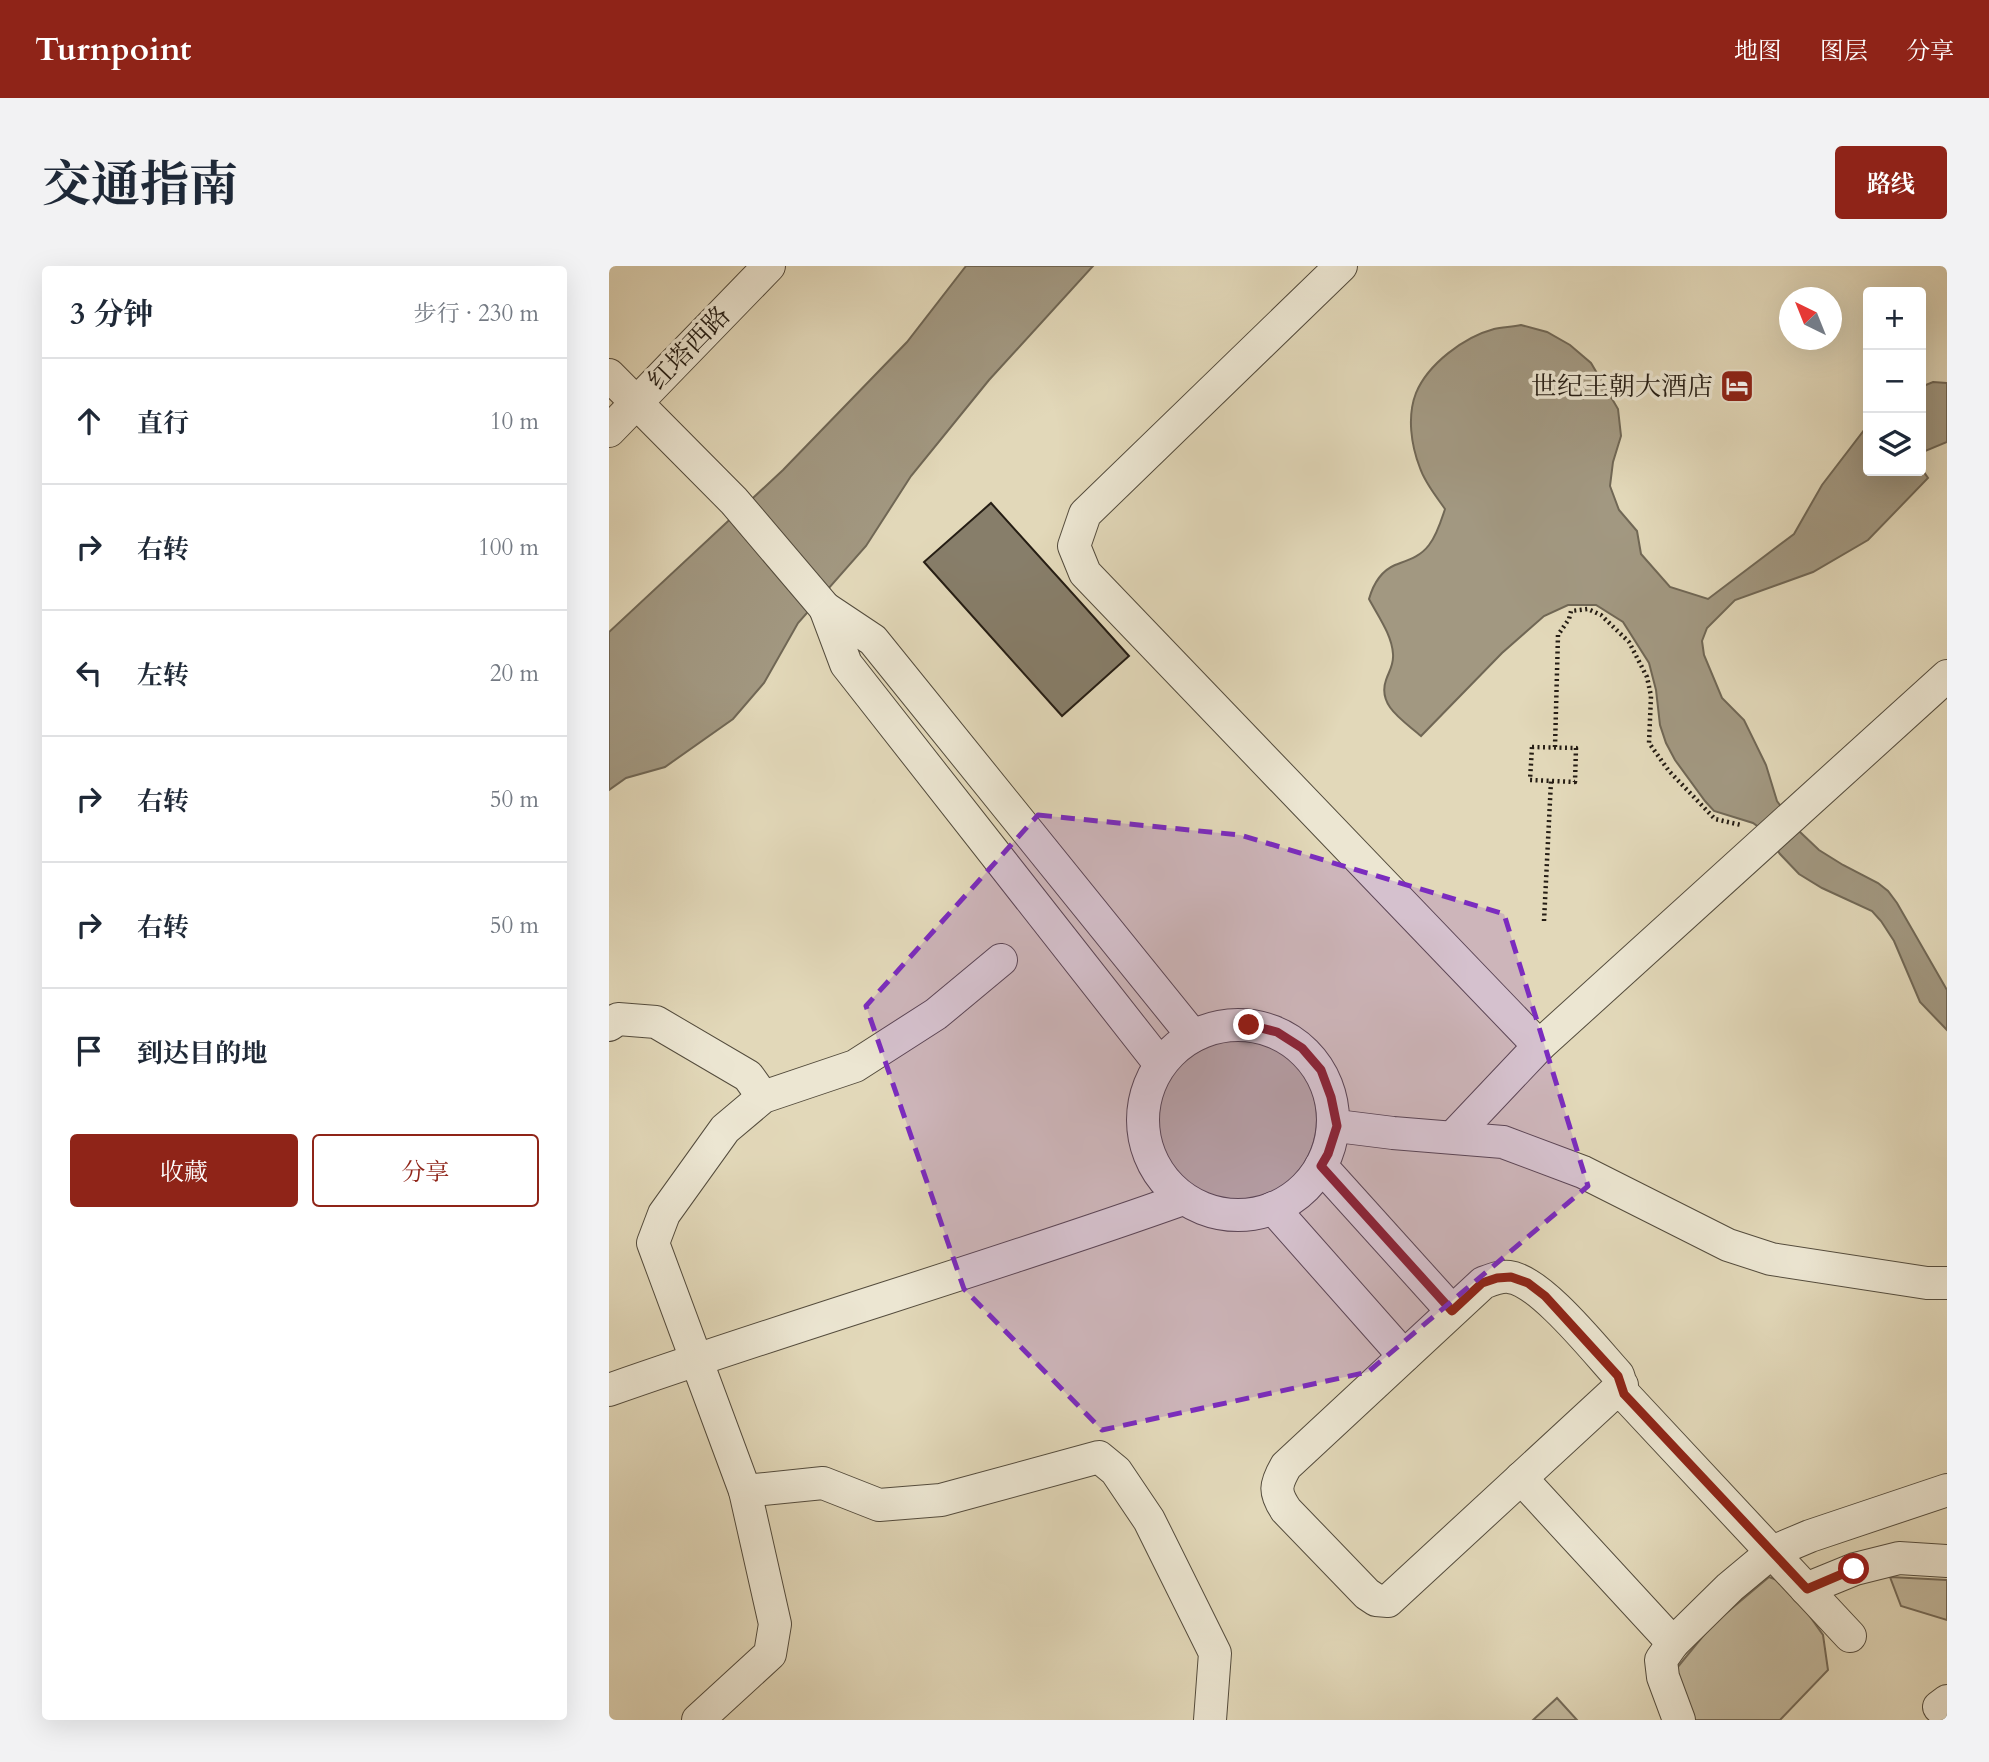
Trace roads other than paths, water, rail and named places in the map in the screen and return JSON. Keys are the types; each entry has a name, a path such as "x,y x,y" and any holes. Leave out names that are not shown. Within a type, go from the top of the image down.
{"street":[{"name":"红塔西路","path":"609,431 769,266"},
{"path":"1341,266 1084,514 1075,546 1085,573 1539,1046"},
{"path":"609,374 734,501 825,608 873,640 1193,1036"},
{"path":"825,608 846,664 1160,1064"},
{"path":"1453,1137 1539,1046 1947,677"},
{"path":"698,1720 770,1654 775,1624 745,1491 653,1243 664,1214 725,1129 763,1097 855,1066 936,1014 1001,960"},
{"path":"609,1025 618,1019 656,1022 748,1076 763,1097"},
{"path":"1249,1025 1277,1032 1302,1048 1321,1070 1331,1097 1337,1126 1328,1154 1314,1179 1293,1199 1266,1212 1238,1216 1209,1212 1183,1199 1161,1178 1147,1152 1142,1121 1147,1091 1160,1064 1175,1048 1193,1036 1220,1026 1249,1025"},
{"path":"1337,1126 1503,1142 1583,1172 1728,1245 1771,1259 1927,1283 1947,1283"},
{"path":"1321,1166 1452,1311"},
{"path":"609,1390 1070,1240 1183,1199"},
{"path":"1273,1208 1404,1356"},
{"path":"1622,1385 1388,1601 1376,1600 1367,1594 1286,1510 1276,1490 1286,1466 1482,1283 1511,1277 1528,1283 1545,1296 1618,1376 1622,1385 1624,1394 1850,1636"},
{"path":"745,1491 823,1483 879,1505 941,1500 1099,1457 1116,1471 1149,1520 1215,1653 1210,1720"},
{"path":"1521,1478 1673,1643"},
{"path":"1679,1720 1663,1677 1661,1660 1673,1643 1730,1587 1772,1552 1810,1536 1947,1490"},
{"path":"1807,1589 1854,1569 1899,1558 1947,1561"}],"place":[{"name":"世纪王朝大酒店","path":"1737,386"}]}
